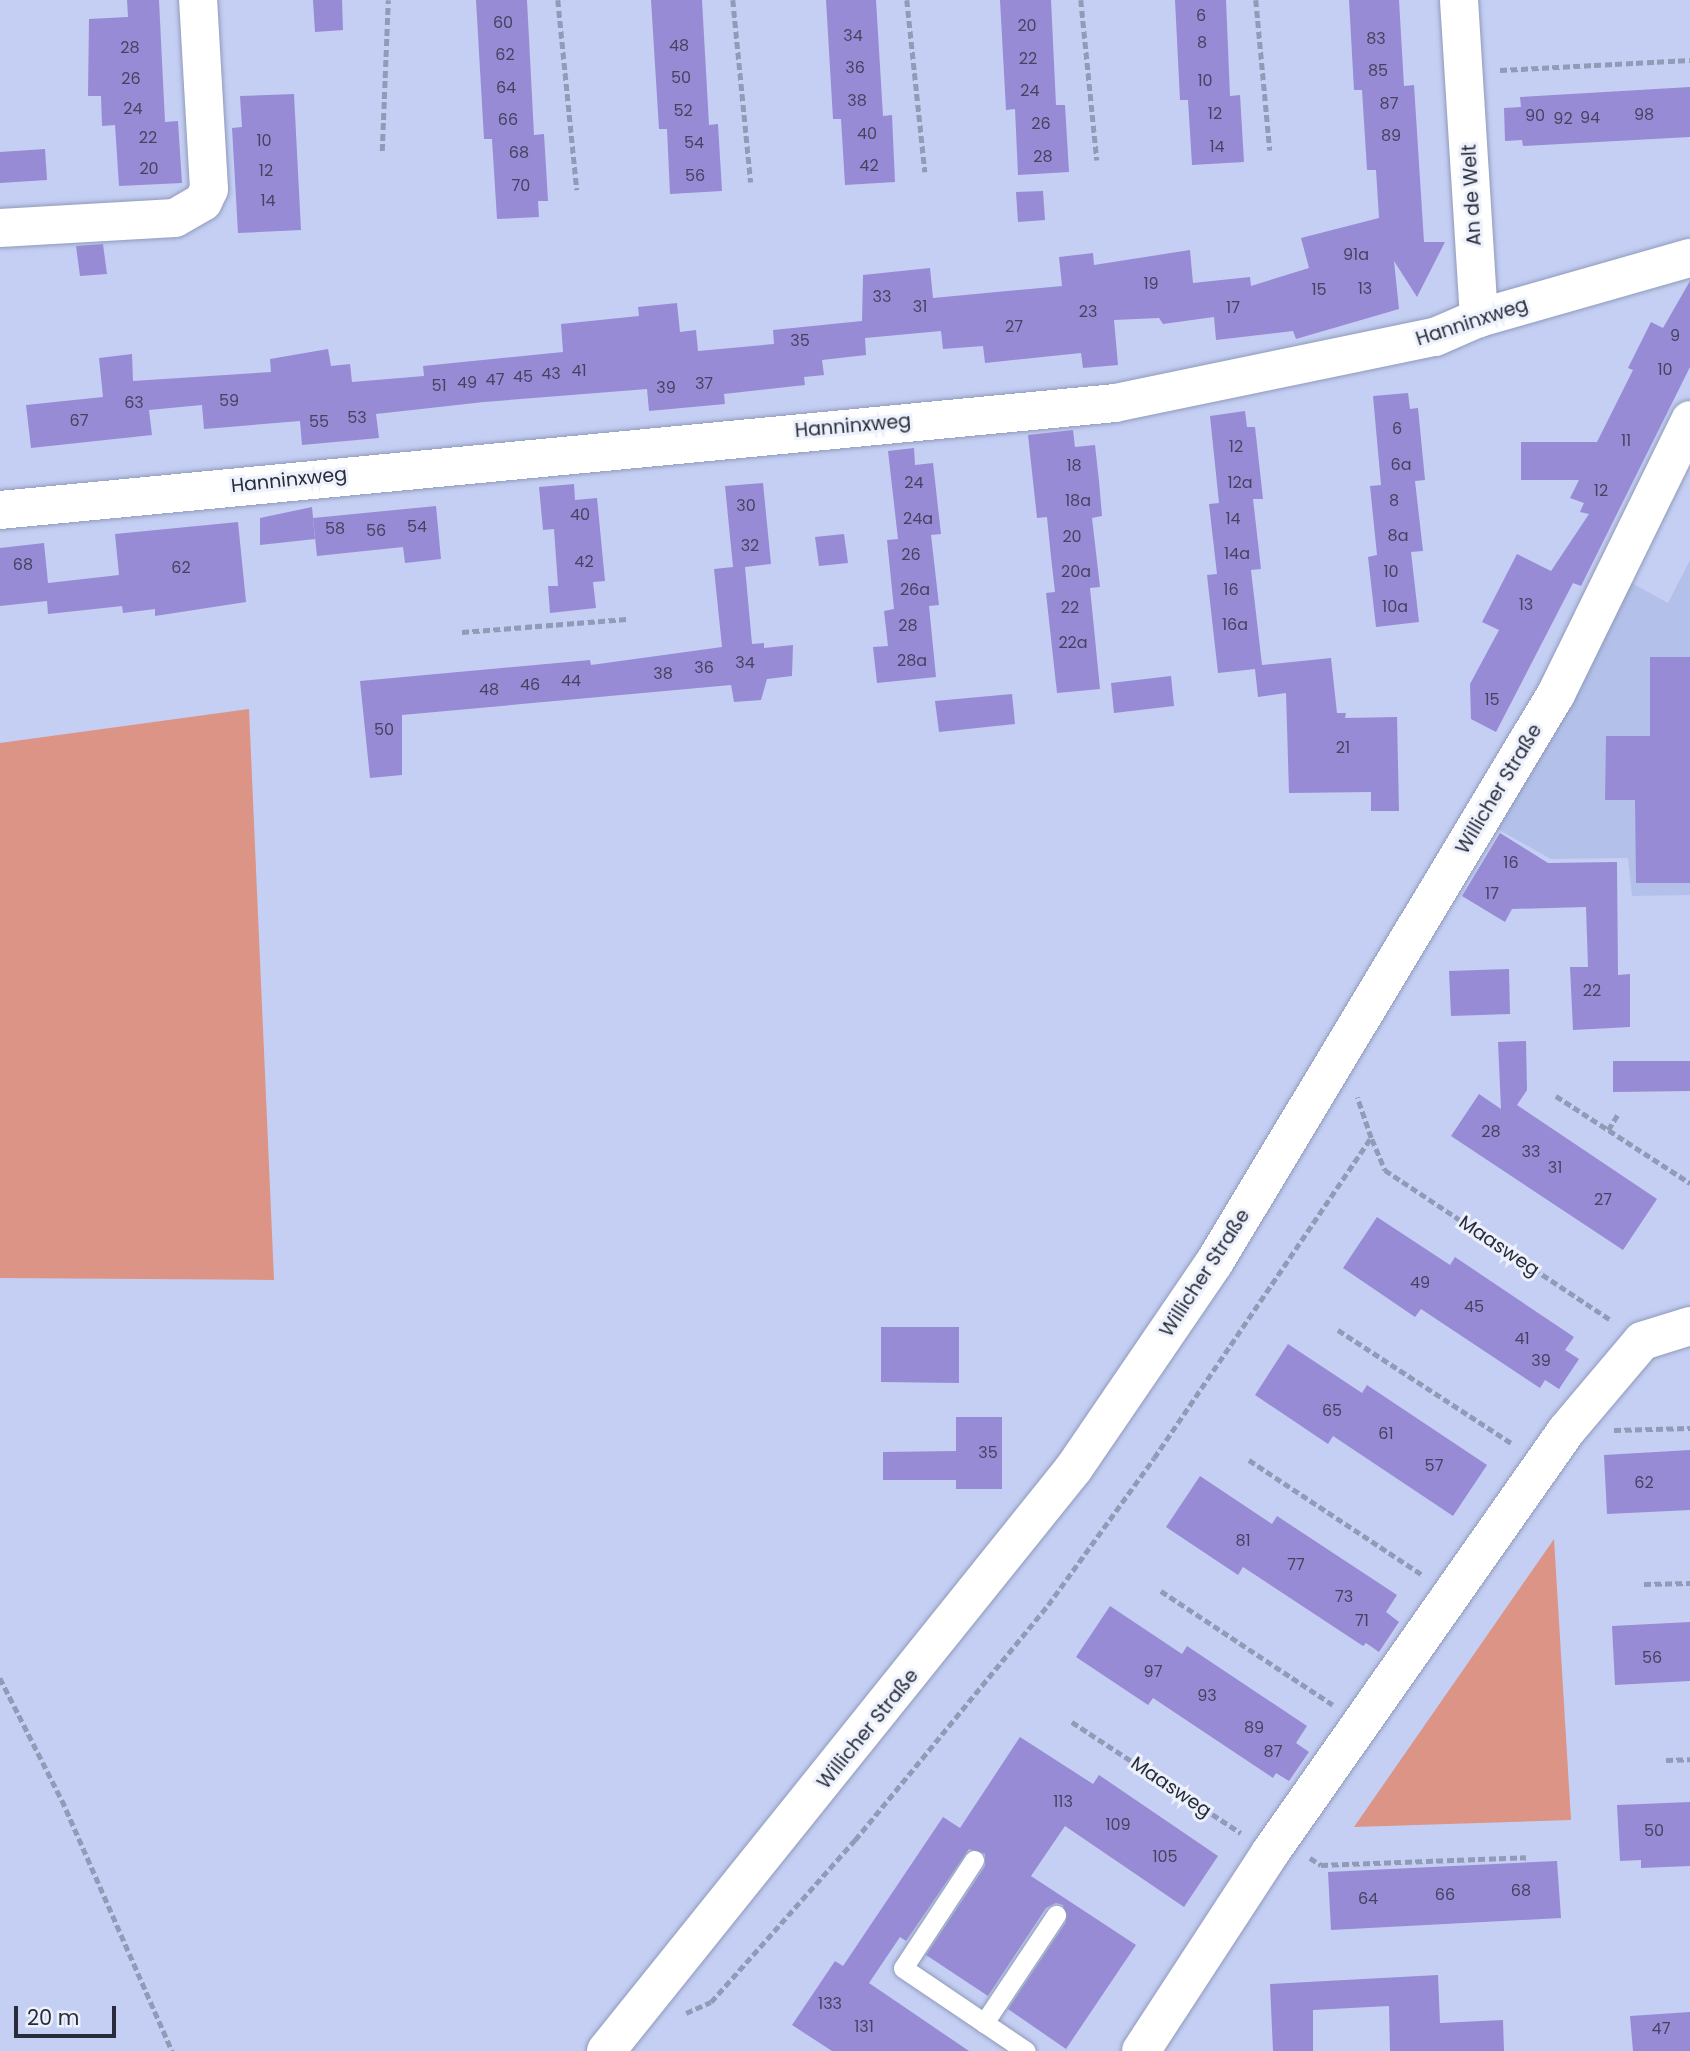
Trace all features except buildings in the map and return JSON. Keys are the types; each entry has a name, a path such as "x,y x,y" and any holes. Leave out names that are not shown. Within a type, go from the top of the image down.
{"street":[{"path":"0,228 175,218 203,202 209,189 198,0"},
{"name":"An de Welt","path":"1460,0 1479,318"},
{"name":"Hanninxweg","path":"0,510 1115,403 1435,337 1479,318 1690,258"},
{"name":"Willicher Straße","path":"606,2051 1074,1468 1214,1263 1556,694 1690,421"},
{"path":"1141,2051 1275,1846 1566,1431 1642,1341 1690,1326"}],"lane":[{"path":"974,1860 903,1968 1026,2051"},
{"path":"984,2023 1056,1915"}],"path":[{"path":"382,151 388,0"},
{"path":"558,0 577,190"},
{"path":"733,0 751,182"},
{"path":"907,0 925,172"},
{"path":"1081,0 1097,160"},
{"path":"1256,0 1270,150"},
{"path":"1465,71 1690,60"},
{"path":"462,632 626,619"},
{"name":"Maasweg","path":"1344,1046 1371,1138 1385,1170 1642,1341"},
{"path":"1556,1096 1690,1183"},
{"path":"1608,1130 1618,1114"},
{"path":"682,2014 711,2002 855,1840 1048,1605 1154,1458 1371,1138"},
{"path":"1338,1330 1543,1464"},
{"path":"1566,1431 1690,1428"},
{"path":"1249,1460 1453,1595"},
{"path":"1644,1584 1690,1583"},
{"path":"1161,1591 1362,1724"},
{"path":"0,1678 62,1800 172,2051"},
{"name":"Maasweg","path":"1072,1722 1275,1846 1321,1865 1526,1857"},
{"path":"1666,1760 1690,1759"}],"shaded area":[{"path":"1690,560 1690,895 1632,896 1628,858 1551,859 1494,827 1630,582 1668,603"},
{"path":"249,709 274,1280 0,1278 0,743"},
{"path":"1554,1539 1571,1820 1354,1827"}]}
